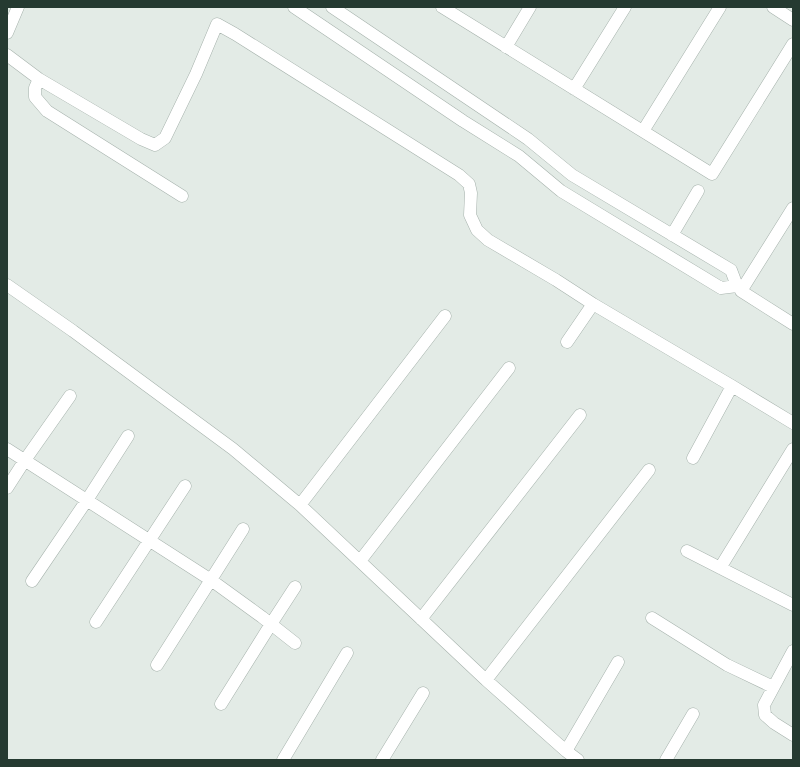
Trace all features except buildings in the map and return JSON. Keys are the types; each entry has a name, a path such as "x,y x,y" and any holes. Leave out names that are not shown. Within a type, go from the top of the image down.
{"street":[{"path":"7,33 18,7"},
{"path":"294,7 442,107 519,156 561,191 722,288 739,289 793,324"},
{"path":"332,7 528,139 572,175 731,270 739,289"},
{"path":"442,7 712,174 793,44"},
{"path":"506,47 530,7"},
{"path":"574,89 625,7"},
{"path":"643,131 720,7"},
{"path":"773,7 793,20"},
{"path":"7,55 39,79 155,145 165,138 196,74 217,24 459,175 469,184 471,193 470,215 476,230 488,240 793,424"},
{"path":"39,79 35,88 35,97 47,111 182,196"},
{"path":"442,107 454,88"},
{"path":"474,128 486,110"},
{"path":"672,235 698,191"},
{"path":"739,289 793,208"},
{"path":"7,285 73,331 233,449 300,505 486,680 578,760"},
{"path":"567,342 593,304"},
{"path":"300,505 445,316"},
{"path":"360,561 510,368"},
{"path":"693,458 732,386"},
{"path":"7,488 70,396"},
{"path":"422,619 580,415"},
{"path":"32,581 128,436"},
{"path":"7,449 211,580 295,643"},
{"path":"720,568 793,449"},
{"path":"486,680 649,470"},
{"path":"96,622 185,486"},
{"path":"157,665 244,529"},
{"path":"687,551 793,605"},
{"path":"221,704 270,624 295,587"},
{"path":"652,618 727,665 773,687"},
{"path":"793,651 764,705 766,715 774,723 793,735"},
{"path":"283,760 347,653"},
{"path":"566,751 618,662"},
{"path":"382,760 423,693"},
{"path":"666,760 694,714"}]}
